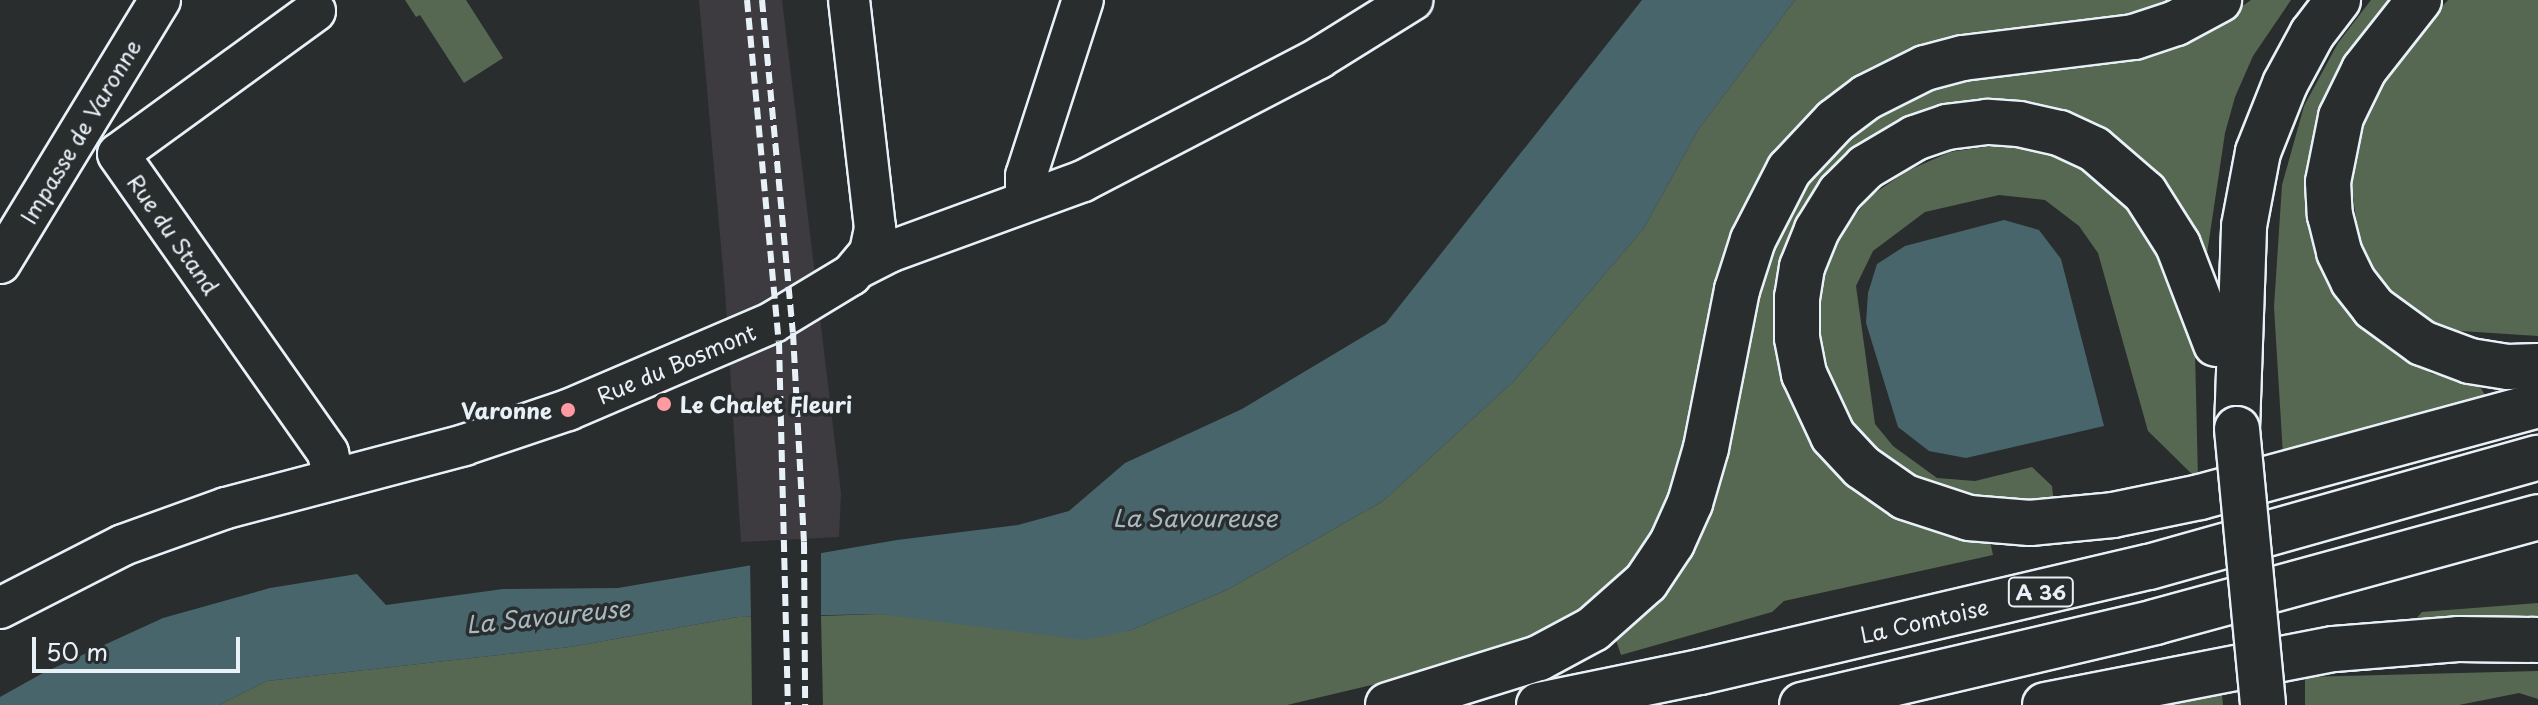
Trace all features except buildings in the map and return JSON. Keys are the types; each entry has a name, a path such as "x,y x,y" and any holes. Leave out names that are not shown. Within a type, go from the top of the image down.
{"main road":[{"path":"1388,705 1539,658 1593,629 1646,582 1672,543 1690,503 1706,448 1737,290 1757,230 1789,170 1843,114 1885,87 1934,65 2134,37 2176,23 2219,0"},
{"path":"2216,344 2218,269 2246,113 2274,50 2306,0"},
{"path":"2263,705 2237,429 2244,226 2258,152 2285,84 2312,34 2338,0"},
{"path":"2419,0 2364,70 2341,117 2331,153 2328,198 2339,252 2353,281 2374,308 2414,339 2470,361 2508,367 2538,366"},
{"path":"2237,429 2216,344 2178,245 2139,187 2094,149 2059,133 2019,124 1987,122 1947,127 1915,138 1866,167 1840,193 1817,230 1802,267 1797,297 1797,338 1804,374 1833,436 1862,467 1905,497 1943,512 1969,518 2030,523 2113,515 2200,497 2538,405"},
{"name":"La Comtoise","path":"1539,705 1700,672 2149,567 2538,458"},
{"name":"A 36","path":"1802,705 2127,629 2538,517"},
{"path":"2045,705 2334,649 2458,639 2538,640"}],"street":[{"name":"Impasse de Varonne","path":"0,263 160,0"},
{"path":"849,0 875,228 870,252 860,267"},
{"path":"1026,200 1026,176 1083,0"},
{"name":"Rue du Bosmont","path":"0,608 123,545 226,508 464,445 568,410 773,322 836,286 860,267 1026,200 1083,181 1319,58 1412,0"},
{"name":"Rue du Stand","path":"315,11 118,154 328,453 334,478"}],"shaded area":[{"path":"699,0 782,0 841,493 839,537 741,542 725,291"}],"green space":[{"path":"405,0 466,0 503,58 464,83 420,15 416,17"},
{"path":"1795,0 2174,0 2143,16 1841,92 1689,440 1664,509 1634,563 1607,591 1539,635 1452,666 1287,705 823,705 821,616 878,614 1129,631 1227,590 1383,501 1514,381 1644,228 1698,130"},
{"path":"2251,0 2291,0 2253,56 2235,97 2225,133 2205,267 2110,142 1901,130 1776,314 1777,359 1796,409 1828,462 1848,485 1884,510 1933,531 1990,541 1993,555 1784,601 1772,612 1621,655 1614,634 1783,213 1824,157 1878,112 1914,92 1977,73 2057,69 2124,57 2221,21"},
{"path":"2371,0 2406,0 2314,170 2397,350 2432,374 2477,382 2490,403 2283,455 2274,307 2282,185 2304,106 2338,43"},
{"path":"2448,0 2538,0 2538,336 2445,330 2410,312 2370,266 2358,232 2352,190 2355,134 2377,94"},
{"path":"1998,145 2052,149 2115,188 2152,237 2195,351 2198,480 2148,431 2098,253 2079,226 2045,200 1999,195 1925,212 1873,251 1856,286 1875,424 1893,446 1937,478 1975,481 2032,467 2052,486 2054,506 1948,498 1879,457 1839,411 1815,317 1828,253 1869,197 1907,171 1950,152"},
{"path":"2538,603 2538,620 2411,624 2422,612"},
{"path":"751,617 752,705 219,705 267,681 570,647"},
{"path":"2538,671 2538,699 2519,693 2459,705 2305,705 2305,677"},
{"path":"2222,695 2223,705 2168,705"}],"water":[{"name":"La Savoureuse","path":"1642,0 1795,0 1698,130 1644,228 1514,381 1383,501 1227,590 1129,631 1084,640 878,614 738,617 570,647 267,681 219,705 0,705 0,697 43,673 163,618 270,588 357,574 386,605 503,589 618,588 897,540 1018,525 1069,511 1125,463 1242,409 1386,323"},
{"path":"2004,220 2039,230 2061,259 2104,426 1966,458 1929,451 1898,427 1866,323 1868,293 1877,264 1905,246"}],"pier":[{"path":"821,548 821,620 751,621 750,560"}],"railway":[{"path":"747,0 779,342 788,705"},
{"path":"762,0 793,333 804,542 805,705"}],"place":[{"name":"Le Chalet Fleuri","path":"664,404"},
{"name":"Varonne","path":"568,410"}]}
